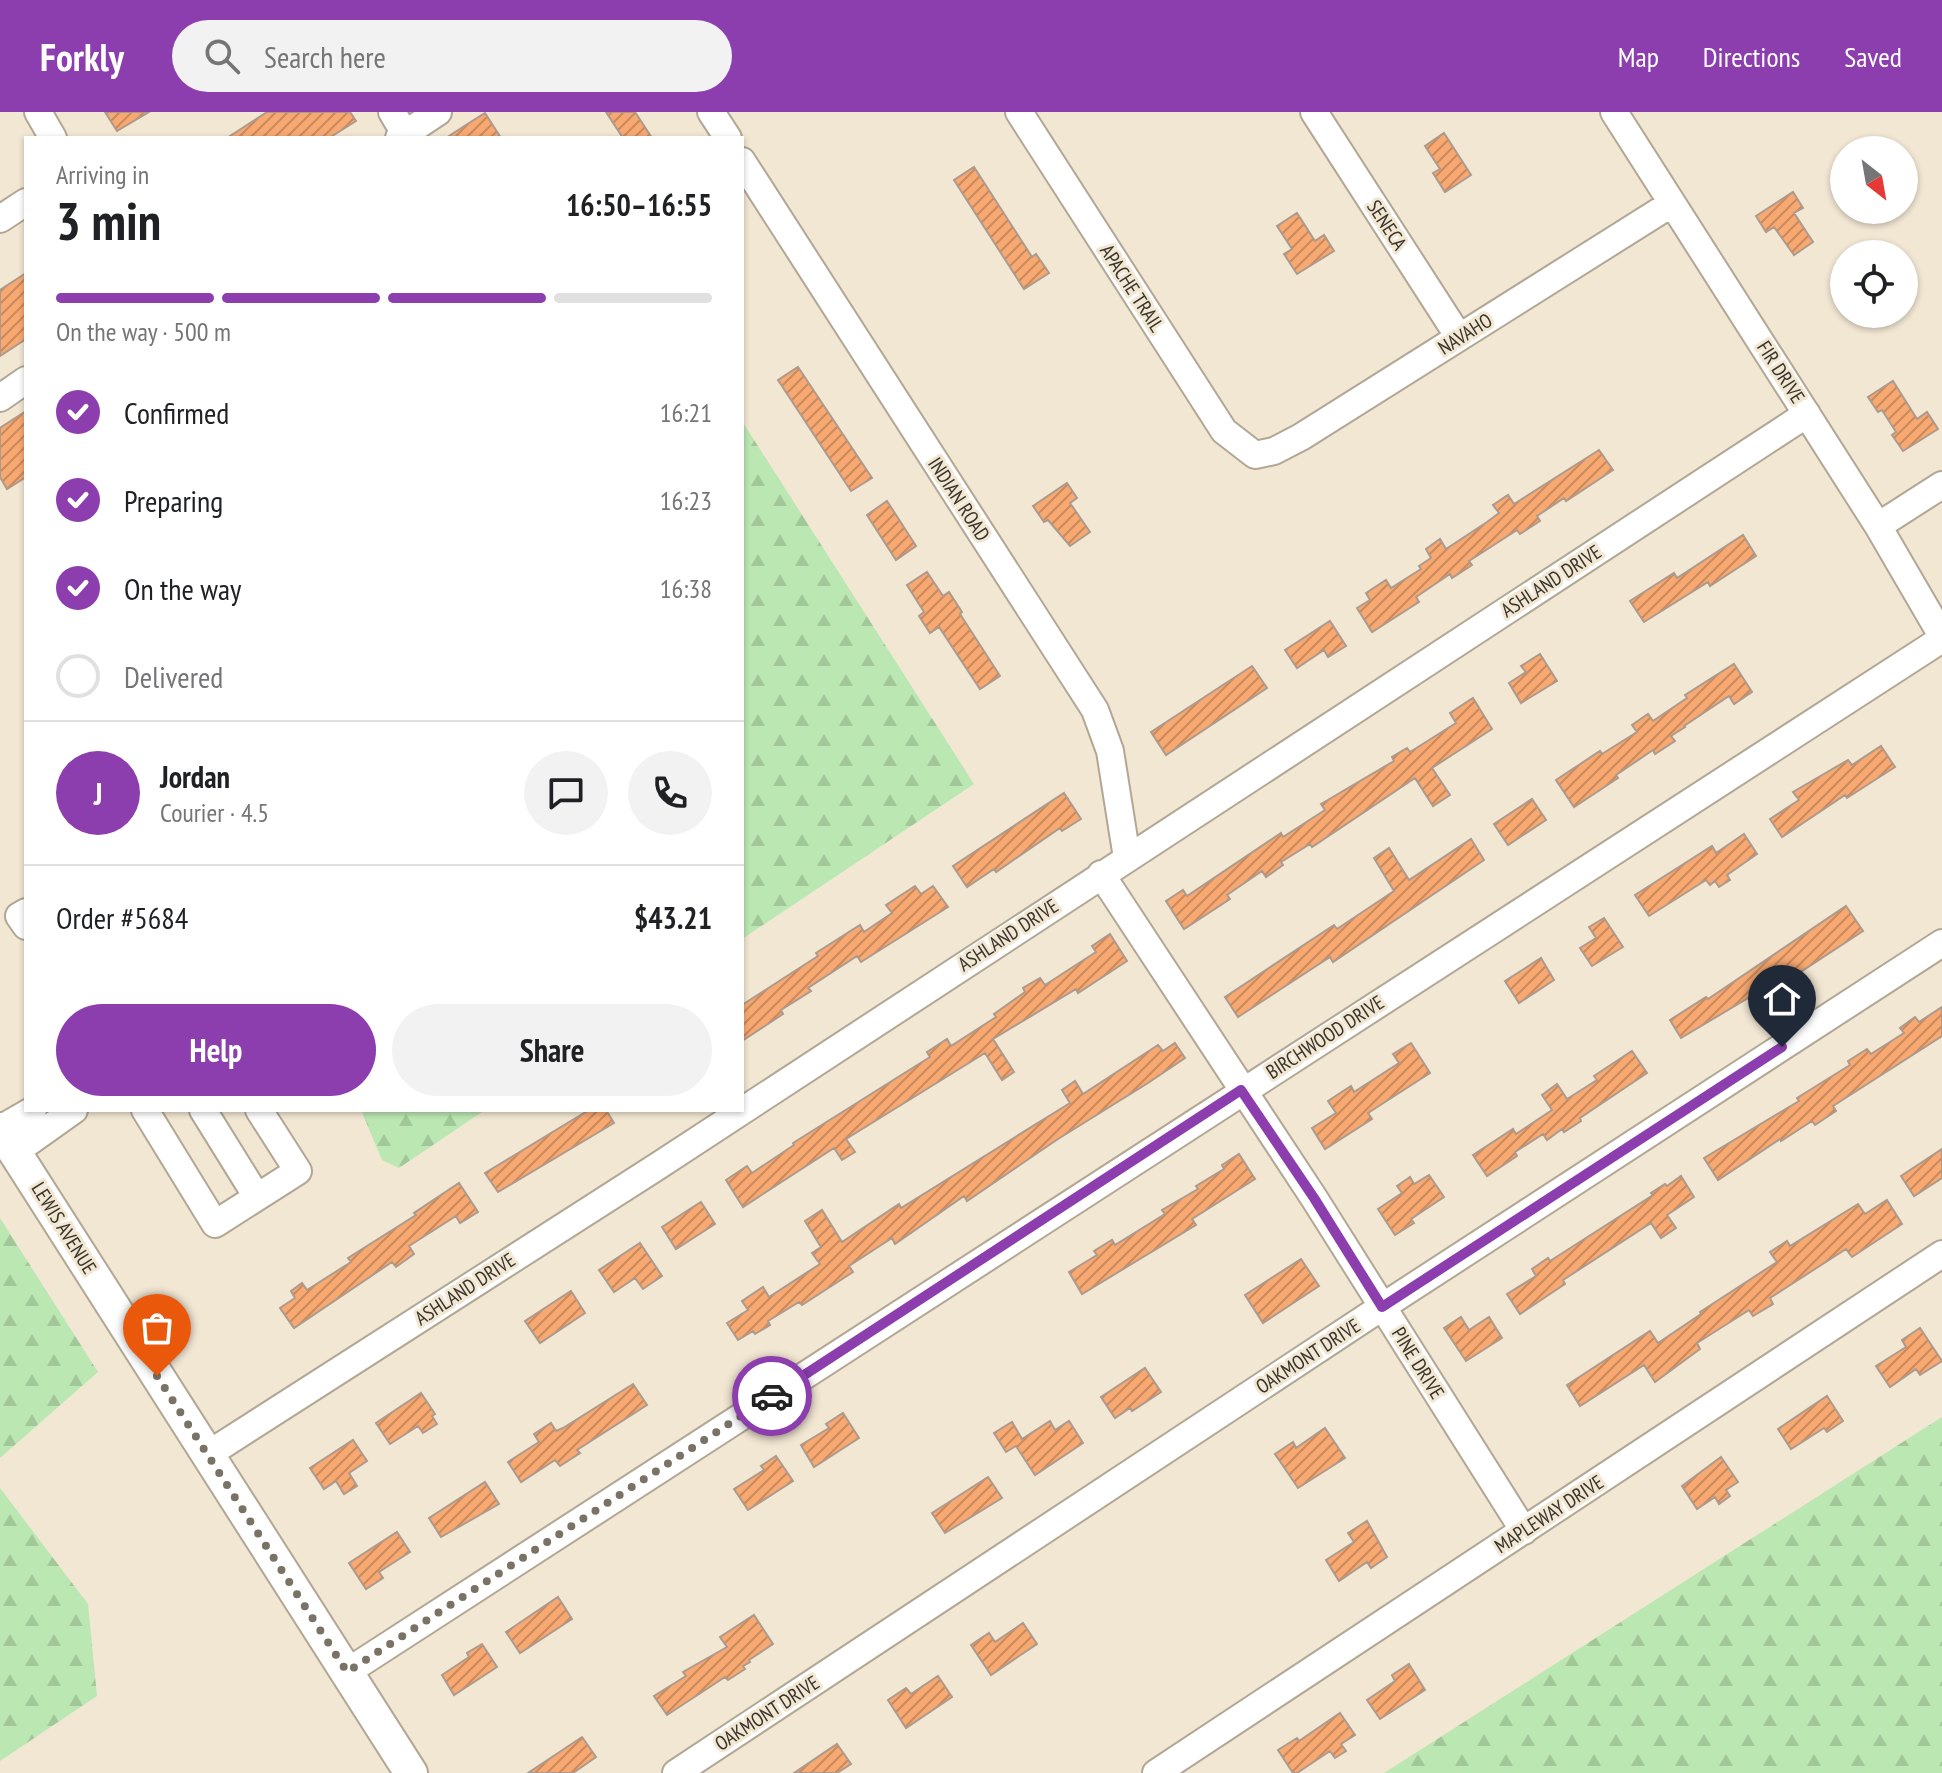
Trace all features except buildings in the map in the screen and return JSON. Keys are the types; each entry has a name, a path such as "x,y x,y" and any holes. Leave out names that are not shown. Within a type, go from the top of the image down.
{"main road":[{"name":"LEWIS AVENUE","path":"5,1137 411,1773"}],"street":[{"path":"38,112 52,136"},
{"path":"399,128 438,112"},
{"path":"711,112 727,136"},
{"name":"APACHE TRAIL","path":"1019,112 1224,431 1255,455"},
{"name":"SENECA","path":"1314,112 1459,337"},
{"name":"FIR DRIVE","path":"1614,112 1878,526 1942,637"},
{"name":"INDIAN ROAD","path":"744,164 1095,710 1110,751 1127,858"},
{"path":"0,219 24,203"},
{"name":"NAVAHO","path":"1255,455 1274,451 1301,437 1671,204"},
{"path":"0,398 24,381"},
{"name":"ASHLAND DRIVE","path":"744,1109 1807,414"},
{"path":"1878,526 1942,485"},
{"name":"BIRCHWOOD DRIVE","path":"347,1672 1942,637"},
{"name":"PINE DRIVE","path":"1101,874 1314,1198 1524,1531"},
{"name":"OAKMONT DRIVE","path":"676,1773 1382,1307 1942,943"},
{"path":"5,1137 31,1112"},
{"path":"5,1137 69,1112"},
{"path":"146,1112 215,1224 298,1171 260,1112"},
{"path":"204,1112 257,1197"},
{"name":"ASHLAND DRIVE","path":"207,1455 740,1112"},
{"name":"MAPLEWAY DRIVE","path":"1156,1773 1942,1254"}],"green space":[{"path":"744,424 974,784 744,938"},
{"path":"362,1112 482,1112 399,1168 382,1160"},
{"path":"0,1218 98,1372 0,1458"},
{"path":"1942,1417 1942,1773 1384,1773"},
{"path":"0,1488 88,1604 97,1696 0,1761"}],"way so far":[{"path":"157,1376 347,1672 772,1396"}],"route":[{"path":"772,1396 1241,1090 1382,1307 1782,1047"}]}
